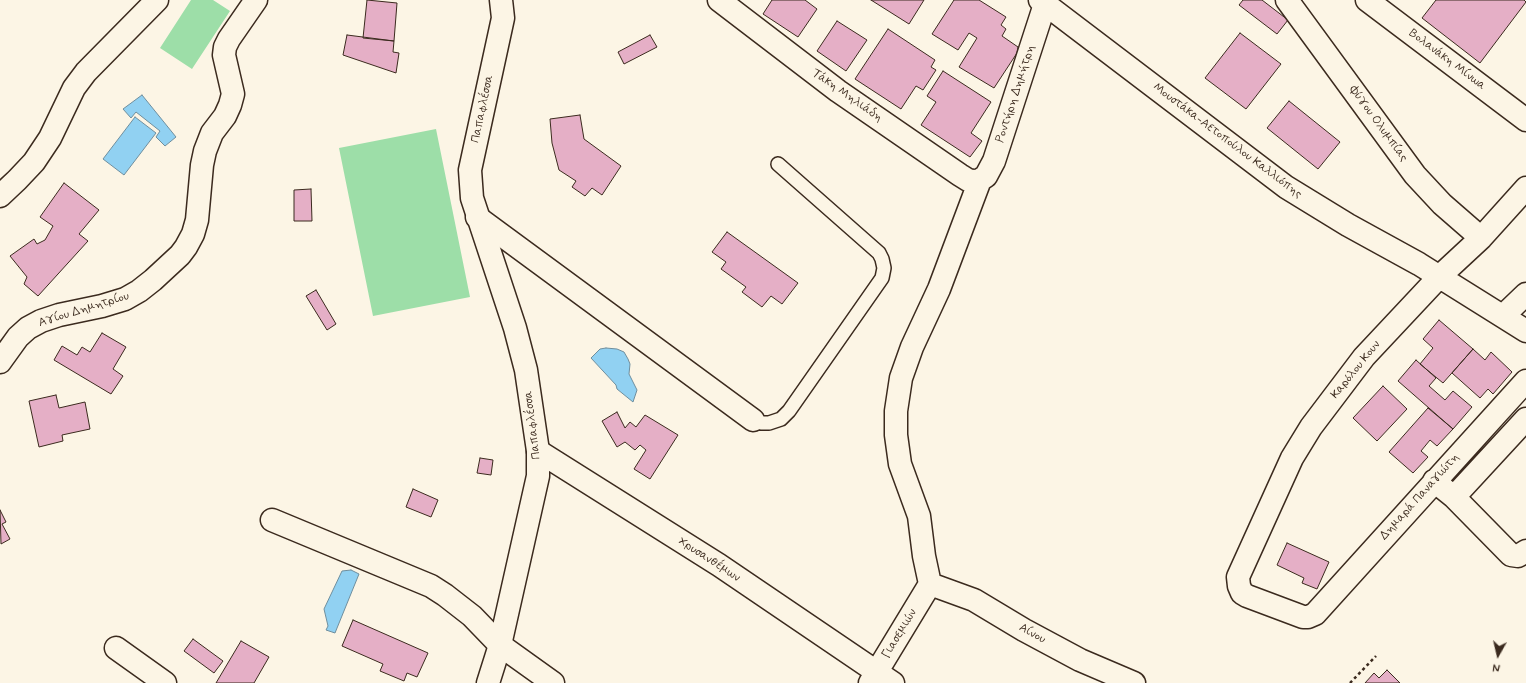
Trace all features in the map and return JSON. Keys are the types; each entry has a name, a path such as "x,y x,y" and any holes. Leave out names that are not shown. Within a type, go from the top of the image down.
{"street":[{"path":"0,196 34,162 46,144 74,88 86,72 157,0"},
{"name":"Αγίου Δημητρίου","path":"0,362 18,337 28,328 41,321 59,315 102,306 125,299 140,291 153,280 171,264 186,247 193,234 197,220 202,165 205,151 212,132 225,116 233,94 224,56 225,47 256,0"},
{"name":"Παπαφλέσσα","path":"488,683 500,645 538,476 538,451 526,370 516,328 477,217 472,198 470,170 502,25 503,18 501,0"},
{"name":"Φύγου Ολυμπίας","path":"1287,0 1415,175 1442,204 1481,238"},
{"name":"Βολανάκη Μίνωα","path":"1367,0 1526,120"},
{"name":"Μουστάκα-Αετοπούλου Καλλιόπης","path":"1042,2 1065,9 1286,187 1439,277 1526,331"},
{"name":"Ροντήρη Δημήτρη","path":"930,584 924,556 919,516 900,464 896,435 896,411 901,378 912,347 939,289 980,180 986,176 994,161 1042,2"},
{"name":"Τάκη Μηλιάδη","path":"727,3 838,91 968,180 980,180"},
{"name":"Καρόλου Κουν","path":"1315,614 1308,617 1303,617 1247,596 1242,593 1239,586 1238,577 1292,458 1311,428 1364,357 1439,277 1481,238 1526,188"},
{"path":"477,217 753,420"},
{"path":"1503,316 1526,294"},
{"name":"Δημαρά Παναγιώτη","path":"1315,614 1526,381"},
{"path":"1454,497 1526,419"},
{"name":"Χρυσανθέμων","path":"538,451 719,566 880,680"},
{"path":"1434,481 1454,497 1508,553 1511,555 1522,554"},
{"path":"272,520 431,586 472,616 500,645 553,683"},
{"name":"Γιασεμιών","path":"880,680 930,584"},
{"name":"Αίνου","path":"930,584 974,600 1024,630 1080,660 1134,683"},
{"path":"116,648 165,683"}],"lane":[{"path":"753,420 761,423 769,423 781,419 789,411 882,278 884,268 879,253 778,164"}],"path":[{"path":"1350,683 1376,656"}],"green space":[{"path":"191,0 213,0 230,11 192,69 160,48"},
{"path":"436,129 470,297 373,316 339,148"}],"water":[{"path":"142,95 176,137 165,146 156,137 160,131 136,112 131,118 123,109"},
{"path":"135,117 156,133 124,175 103,159"},
{"path":"600,349 617,349 624,352 628,359 630,364 629,374 637,390 633,402 617,389 616,385 591,358"},
{"path":"351,570 359,574 335,633 326,630 328,626 324,609 342,571"}],"building":[{"path":"367,0 397,3 394,41 363,38"},
{"path":"772,0 805,0 817,9 798,37 763,14"},
{"path":"871,0 924,0 909,24"},
{"path":"954,0 979,0 1006,17 1001,25 1006,29 1002,36 1018,47 1017,53 994,88 959,67 977,38 969,33 958,50 932,34"},
{"path":"1243,0 1262,0 1288,20 1277,34 1239,5"},
{"path":"1436,0 1524,0 1526,2 1480,63 1422,18"},
{"path":"837,21 867,40 846,71 817,51"},
{"path":"888,29 935,60 931,67 936,70 923,90 916,86 901,109 855,79"},
{"path":"1240,33 1281,64 1246,109 1205,78"},
{"path":"347,35 394,41 393,52 399,53 396,73 343,55"},
{"path":"650,35 657,47 624,64 618,52"},
{"path":"943,71 991,102 971,133 982,141 970,157 921,125 936,102 927,96"},
{"path":"1289,101 1340,142 1318,169 1267,128"},
{"path":"580,115 584,139 621,166 602,195 592,188 585,196 572,187 576,181 559,170 552,143 550,119"},
{"path":"64,183 99,210 79,234 88,241 38,296 24,284 27,277 10,256 34,239 37,244 45,240 53,226 40,217"},
{"path":"311,189 312,221 294,221 294,190"},
{"path":"727,232 798,283 782,304 771,296 762,307 742,292 746,287 721,269 726,262 712,252"},
{"path":"316,290 336,324 327,330 306,296"},
{"path":"1439,320 1473,349 1443,383 1420,364 1433,348 1423,339"},
{"path":"102,333 126,347 113,369 123,376 111,394 54,360 62,346 77,355 82,347 90,352"},
{"path":"1473,349 1485,360 1491,352 1512,372 1493,394 1488,389 1480,398 1452,373"},
{"path":"1416,360 1436,378 1429,386 1445,400 1453,391 1472,407 1453,429 1398,381"},
{"path":"1383,386 1407,409 1377,441 1353,418"},
{"path":"56,395 59,408 85,402 90,429 62,435 63,441 39,447 29,401"},
{"path":"1428,408 1453,429 1437,446 1430,440 1421,451 1428,457 1413,473 1389,452"},
{"path":"617,412 625,428 630,422 636,427 645,415 678,435 650,479 634,469 646,450 640,445 635,450 625,442 617,447 602,421"},
{"path":"480,458 493,460 491,475 477,473"},
{"path":"413,489 438,500 431,517 406,507"},
{"path":"0,510 6,522 2,524 10,539 1,544"},
{"path":"1287,543 1329,562 1317,589 1302,583 1304,578 1277,565"},
{"path":"353,620 428,653 417,677 407,673 404,681 380,671 383,664 342,646"},
{"path":"193,639 223,661 214,673 184,651"},
{"path":"241,641 269,657 254,683 216,683"},
{"path":"1387,670 1400,683 1365,683 1374,673 1379,678"}]}
